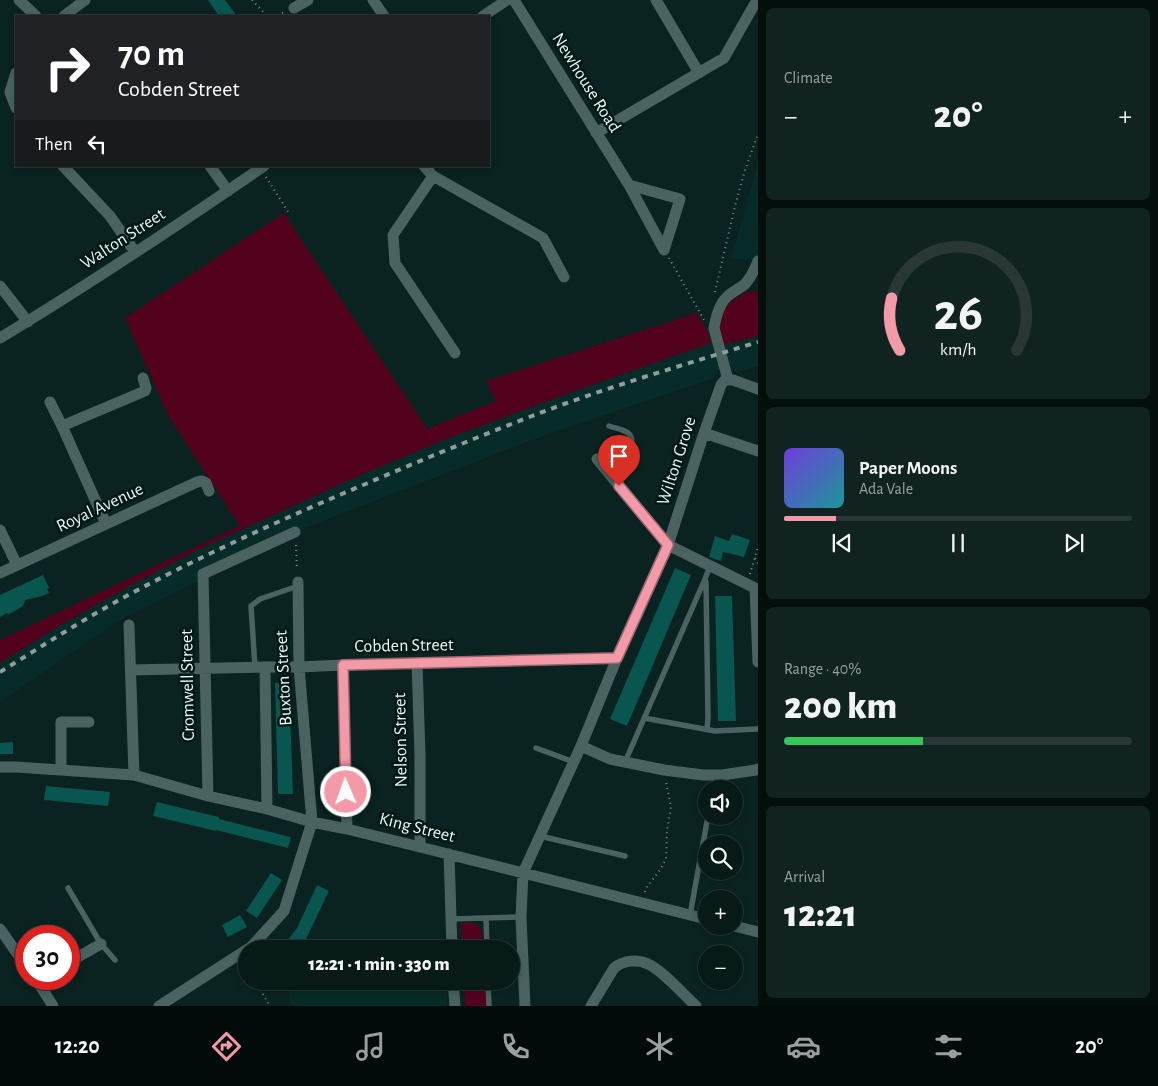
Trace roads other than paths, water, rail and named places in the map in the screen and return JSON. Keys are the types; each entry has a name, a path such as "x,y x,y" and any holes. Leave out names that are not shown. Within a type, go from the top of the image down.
{"street":[{"path":"18,0 35,15"},
{"path":"65,15 85,0"},
{"path":"294,8 308,0"},
{"path":"373,0 383,15"},
{"path":"484,15 507,0"},
{"name":"Newhouse Road","path":"514,0 629,185 664,250 680,199 629,185"},
{"path":"656,0 699,73"},
{"path":"596,133 724,58 756,0"},
{"path":"15,76 10,92 15,105"},
{"path":"64,167 110,216 135,252"},
{"path":"211,167 228,191"},
{"name":"Walton Street","path":"0,338 28,322 262,167"},
{"path":"425,167 433,176 543,238 564,277"},
{"path":"433,176 393,235 395,263 455,353"},
{"path":"758,261 754,280 724,300 714,328 728,380 758,389"},
{"path":"0,286 28,322"},
{"path":"62,426 145,391 143,378"},
{"name":"Wilton Grove","path":"522,873 574,762 617,658 668,545 721,385 724,381 728,380"},
{"path":"50,402 106,524"},
{"path":"704,433 758,451"},
{"path":"597,459 668,545 756,588 758,662"},
{"name":"Royal Avenue","path":"0,573 197,482 202,481 210,491"},
{"path":"0,530 17,565"},
{"name":"Cromwell Street","path":"208,796 203,574 295,532"},
{"name":"Buxton Street","path":"298,584 299,668 312,822"},
{"path":"129,625 134,775"},
{"name":"Cobden Street","path":"131,670 299,668 343,665 617,658"},
{"name":"Nelson Street","path":"417,663 420,847"},
{"path":"343,665 347,829"},
{"path":"260,667 268,808"},
{"path":"61,770 61,722 89,722"},
{"path":"581,746 610,759 664,770 716,775 758,769"},
{"name":"King Street","path":"0,768 16,767 134,775 208,796 268,808 312,822 449,854 698,917"},
{"path":"257,940 284,911 312,822"},
{"path":"449,854 451,940"},
{"path":"522,873 521,917 525,1006"},
{"path":"743,928 758,932"},
{"path":"2,937 15,953"},
{"path":"80,956 101,944"},
{"path":"159,1006 238,955"},
{"path":"591,1006 614,968 618,964 633,961 648,964 660,972 695,1006"},
{"path":"44,990 53,1006"},
{"path":"454,990 455,1006"}],"lane":[{"path":"609,426 628,432 632,437 633,445 630,457 619,486"},
{"path":"625,762 706,580 710,566"},
{"path":"706,580 707,730"},
{"path":"260,667 251,606 260,599 298,584"},
{"path":"644,718 715,731 758,729"},
{"path":"536,748 574,762"},
{"path":"715,780 716,775"},
{"path":"690,915 706,825"},
{"path":"540,836 624,856"},
{"path":"68,888 101,944 115,960"},
{"path":"450,919 521,917"},
{"path":"486,919 487,940"},
{"path":"488,990 489,1006"}],"railway":[{"path":"0,672 82,621 160,578 305,510 463,443 564,404 758,342"}]}
